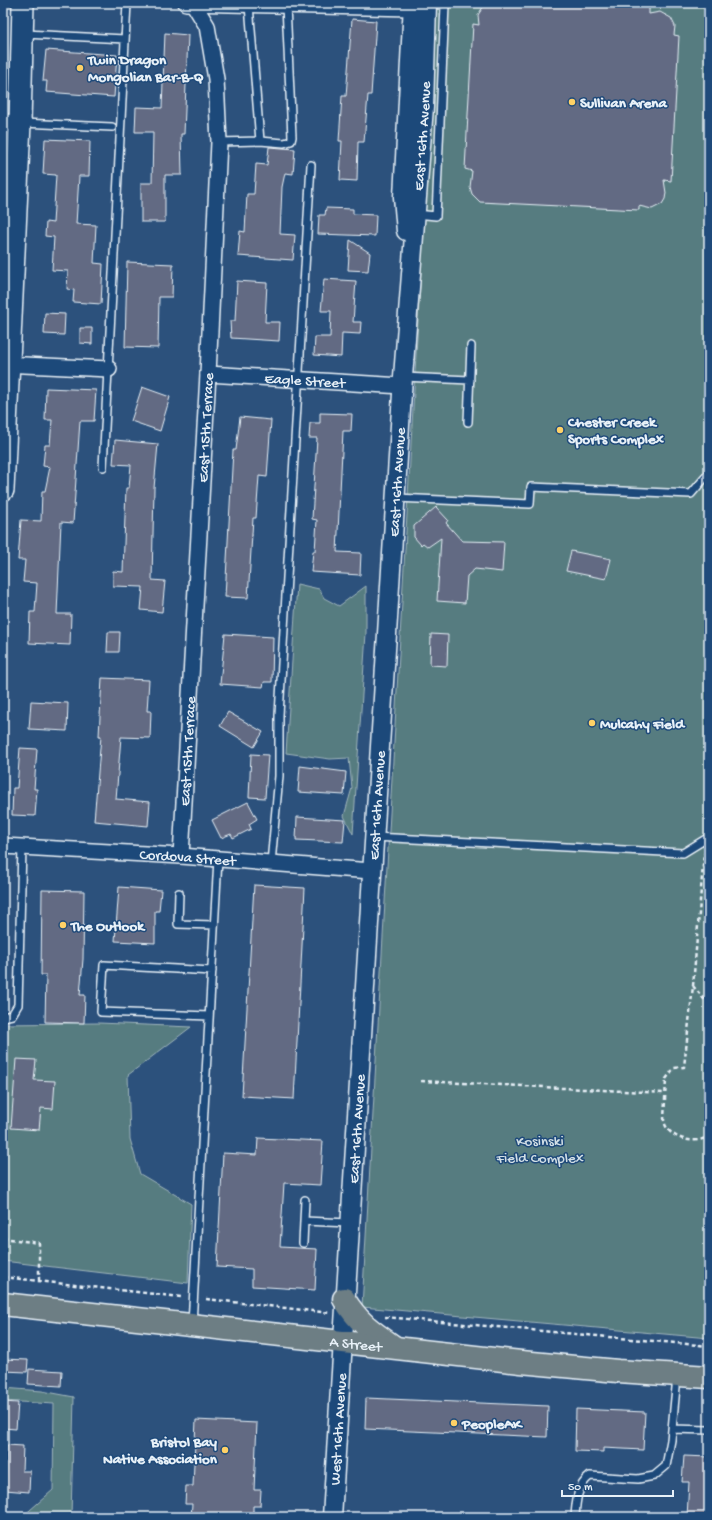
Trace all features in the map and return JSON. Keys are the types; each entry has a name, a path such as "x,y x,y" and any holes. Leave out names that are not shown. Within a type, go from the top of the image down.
{"main road":[{"path":"3,490 12,122 22,34 23,3"},
{"path":"344,1299 353,1314 365,1327 396,1348"},
{"name":"A Street","path":"3,1304 396,1348 611,1370 709,1377"}],"street":[{"path":"185,3 420,5"},
{"name":"East 15th Terrace","path":"181,856 208,374 219,142 216,79 207,26 193,3"},
{"name":"East 16th Avenue","path":"342,1342 410,269 416,214 424,107 420,5"},
{"name":"East 16th Avenue","path":"410,269 403,197 420,5"},
{"path":"6,364 109,369"},
{"name":"Eagle Street","path":"208,374 299,380 403,382"},
{"name":"Cordova Street","path":"3,846 181,856 371,871"},
{"name":"West 16th Avenue","path":"332,1517 342,1342"}],"lane":[{"path":"103,467 127,3"},
{"path":"249,4 260,141"},
{"path":"219,142 260,141 284,143 291,141 286,5"},
{"path":"22,34 125,39"},
{"path":"12,122 112,127"},
{"path":"272,863 279,776 279,715 312,165"},
{"path":"468,422 471,346"},
{"path":"403,382 470,380"},
{"path":"395,498 530,504 531,487 691,494 709,473"},
{"path":"374,837 683,854 706,840"},
{"path":"3,1017 12,1015 18,1005 22,847"},
{"path":"192,1325 218,859"},
{"path":"179,894 178,924 214,925"},
{"path":"209,1016 101,1012 104,965 212,971"},
{"path":"303,1243 305,1200"},
{"path":"304,1221 349,1224"},
{"path":"575,1517 577,1496 584,1481 590,1476 638,1479 654,1476 666,1466 672,1429 677,1375"},
{"path":"672,1429 709,1430"}],"path":[{"path":"706,840 684,1067 674,1068 666,1079 664,1120 668,1130 677,1136 691,1140 705,1139 709,1136"},
{"path":"693,986 709,1005"},
{"path":"421,1081 665,1093"},
{"path":"3,1238 39,1243 39,1281"},
{"path":"3,1277 181,1297"},
{"path":"206,1300 320,1312"},
{"path":"377,1316 709,1346"}],"green space":[{"name":"Chester Creek Sports Complex","path":"436,3 709,3 709,1338 362,1307"},
{"path":"297,584 319,589 324,598 339,606 366,586 366,633 353,834 344,816 352,788 349,758 330,759 286,753"},
{"path":"99,1023 191,1027 128,1075 130,1139 140,1174 191,1204 188,1283 3,1261 3,1024"},
{"path":"3,1388 42,1391 74,1397 71,1517 22,1517 53,1490 54,1404 3,1401"}],"building":[{"name":"Sullivan Arena","path":"493,3 505,6 505,3 649,4 649,14 660,12 671,18 675,26 674,35 679,36 671,181 664,180 666,193 662,204 652,209 639,206 639,210 480,202 472,194 470,187 472,171 465,169 473,24 479,25 478,15 483,7"},
{"path":"352,19 376,21 371,95 368,95 364,142 358,142 357,181 340,180 342,141 339,141 342,96 346,96"},
{"path":"165,33 188,35 184,134 181,134 182,175 165,175 165,222 141,222 141,183 152,183 153,132 135,132 136,107 162,108"},
{"name":"Twin Dragon Mongolian Bar-B-Q","path":"46,50 117,55 114,97 46,92 47,81 43,81"},
{"path":"45,139 90,141 89,176 79,176 76,224 96,225 94,263 103,264 101,304 73,302 74,290 67,289 68,271 52,270 54,237 45,236 46,222 53,223 56,175 43,174"},
{"path":"269,147 295,149 293,174 285,173 282,187 280,234 295,235 293,260 238,256 240,231 245,232 247,194 254,194 256,164 267,165"},
{"path":"326,208 353,209 353,214 376,215 375,236 318,234 319,215 325,215"},
{"path":"350,240 370,253 368,271 348,270"},
{"path":"127,262 173,264 172,297 159,297 158,348 125,347"},
{"path":"324,279 356,281 353,322 361,322 360,334 342,333 341,357 314,355 315,337 330,337 331,311 321,311"},
{"path":"237,281 267,283 265,322 280,322 279,341 231,338 230,321 235,321"},
{"path":"45,313 65,314 64,335 44,334"},
{"path":"80,328 92,328 92,344 80,343"},
{"path":"142,387 170,397 160,431 131,421"},
{"path":"46,388 96,390 94,421 80,421 73,523 61,522 57,614 71,614 70,645 29,643 30,612 35,612 37,583 23,582 25,560 18,560 21,520 41,521 42,491 45,491 50,467 43,466 45,445 50,445 52,420 45,420"},
{"path":"320,413 352,414 351,431 343,431 337,552 361,553 360,575 311,572 313,551 315,551 317,520 312,519 317,438 309,438 310,423 320,423"},
{"path":"240,417 271,420 267,477 259,476 256,518 253,518 248,598 225,597 233,450 236,450"},
{"path":"115,440 158,444 154,488 152,580 165,581 162,612 141,610 143,587 113,586 113,571 123,572 126,488 129,488 131,465 113,464"},
{"path":"436,507 448,520 446,523 462,541 504,542 502,572 475,569 467,576 465,603 437,601 441,538 428,547 423,543 421,545 414,537 414,526"},
{"path":"571,551 611,559 606,579 566,571"},
{"path":"108,632 120,632 119,652 107,652"},
{"path":"225,634 273,637 272,682 264,682 263,687 220,684"},
{"path":"431,634 448,635 447,666 430,665"},
{"path":"102,678 149,680 147,711 151,711 150,738 121,737 116,799 150,802 148,826 94,821 101,736 99,736"},
{"path":"31,701 68,703 67,731 29,729"},
{"path":"228,712 263,732 254,747 220,726"},
{"path":"20,748 37,749 34,789 37,789 35,816 12,815 13,788 17,788"},
{"path":"251,754 268,755 265,798 249,797"},
{"path":"300,766 346,772 344,795 298,792"},
{"path":"248,802 257,819 249,824 251,829 233,838 231,834 221,838 212,820"},
{"path":"297,817 345,820 343,842 296,840"},
{"path":"254,885 305,888 294,1099 242,1096"},
{"path":"119,887 161,890 159,911 155,911 155,943 115,941"},
{"name":"The Outlook","path":"42,890 84,891 83,959 80,995 85,995 84,1023 45,1022 46,975 41,975"},
{"path":"16,1059 36,1060 34,1080 55,1081 53,1109 41,1108 39,1130 11,1128"},
{"path":"258,1138 323,1141 320,1185 284,1183 280,1247 317,1249 315,1290 252,1286 252,1269 217,1267 223,1153 257,1155"},
{"path":"3,1359 28,1360 27,1372 3,1371"},
{"path":"29,1369 62,1371 61,1386 28,1384"},
{"path":"366,1398 548,1406 547,1437 365,1429"},
{"path":"3,1402 18,1403 16,1429 3,1428"},
{"path":"576,1409 645,1412 643,1450 603,1448 603,1452 575,1451"},
{"name":"Bristol Bay Native Association","path":"196,1420 257,1423 254,1490 261,1490 260,1506 253,1506 253,1517 191,1517 192,1504 185,1504 186,1486 193,1486"},
{"path":"7,1445 23,1446 22,1471 30,1471 29,1492 5,1490"},
{"path":"684,1456 709,1457 709,1517 687,1517 689,1482 682,1482"}],"place":[{"name":"Twin Dragon Mongolian Bar-B-Q","path":"80,68"},
{"name":"Sullivan Arena","path":"572,102"},
{"name":"Chester Creek Sports Complex","path":"560,430"},
{"name":"Mulcahy Field","path":"592,723"},
{"name":"The Outlook","path":"63,925"},
{"name":"PeopleAK","path":"454,1423"},
{"name":"Bristol Bay Native Association","path":"225,1450"}],"park label":[{"name":"Kosinski Field Complex","path":"540,1148"}]}
